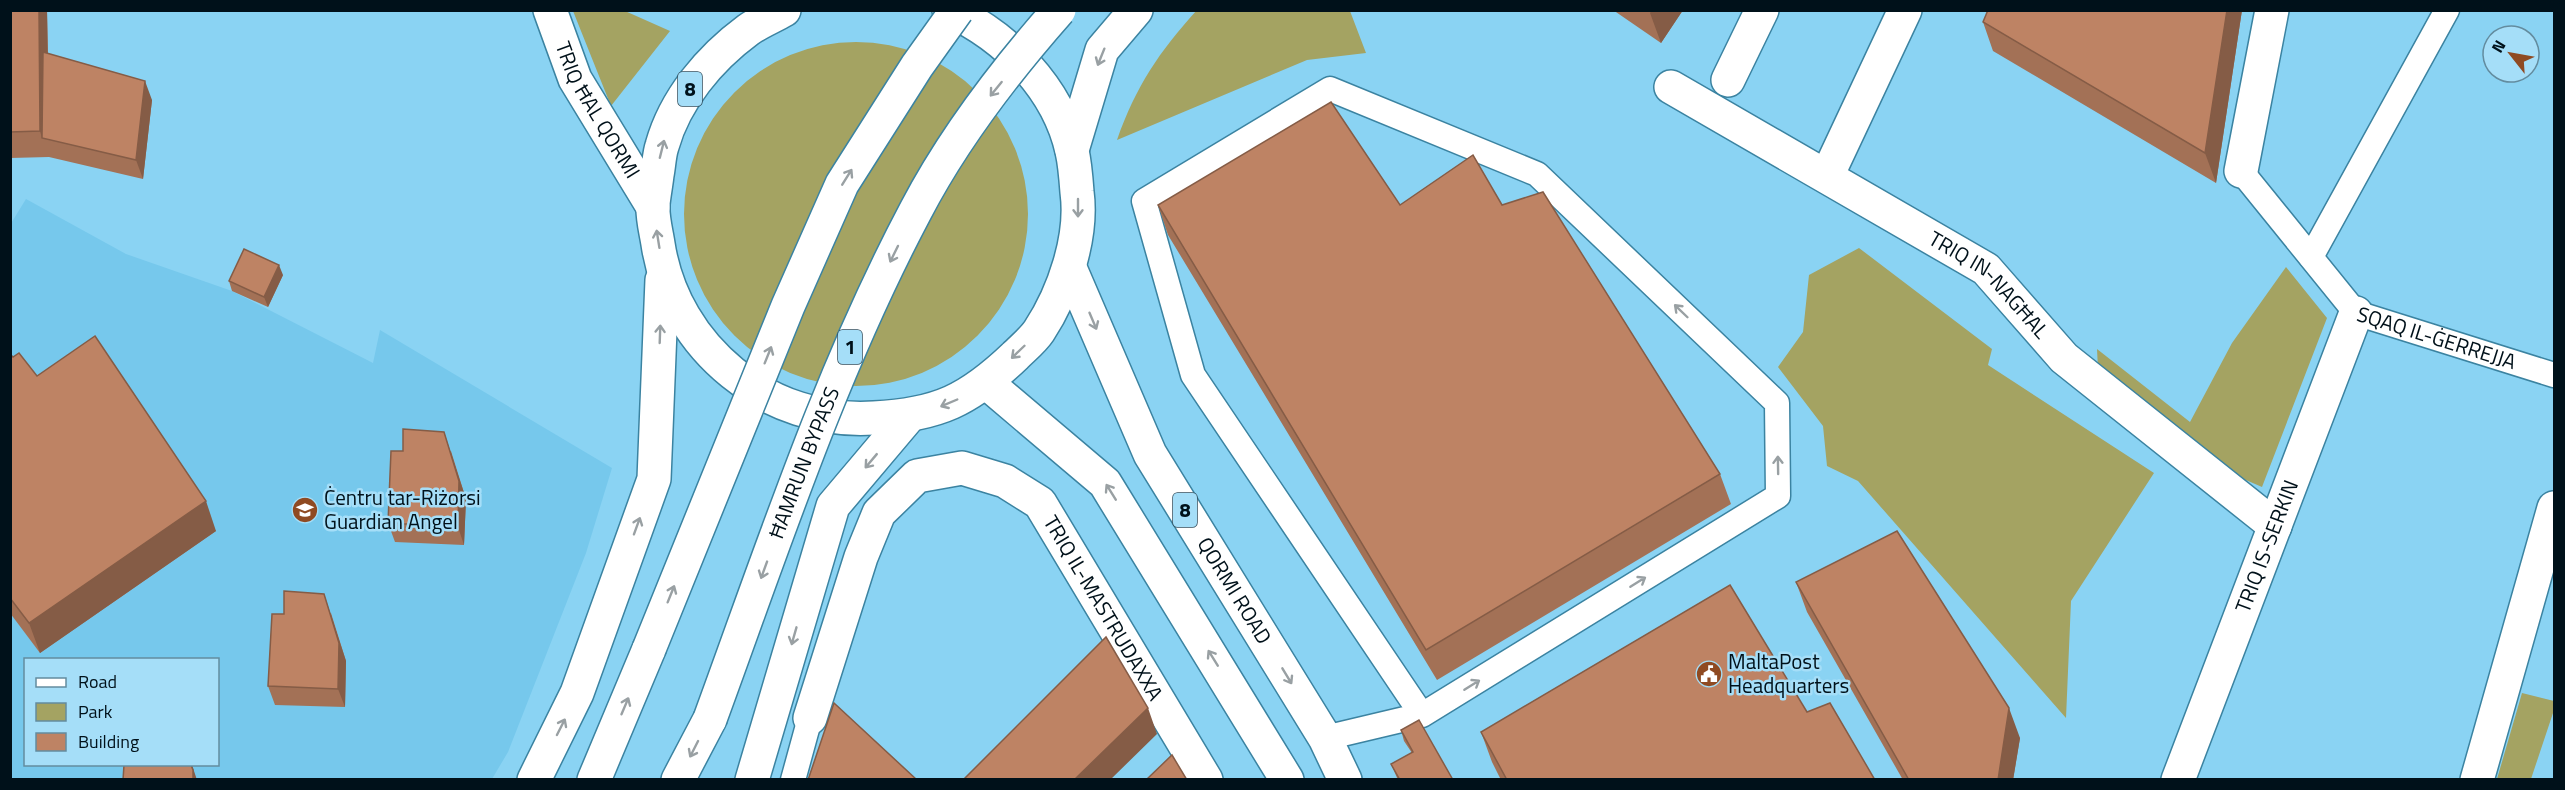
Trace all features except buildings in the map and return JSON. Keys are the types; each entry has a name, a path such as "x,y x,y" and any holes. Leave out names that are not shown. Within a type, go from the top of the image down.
{"main road":[{"name":"TRIQ ĦAL QORMI","path":"550,10 575,79 653,207"},
{"name":"8","path":"784,10 750,28 717,55 682,99 662,145 653,207 663,271 677,306 697,337 740,380 792,408 850,420 909,416 950,404 987,382 1039,332 1070,268 1080,209 1072,150 1057,111 1035,76 1006,46 972,21 949,10"},
{"path":"594,780 650,649 788,306 842,184 917,66 957,10"},
{"name":"ĦAMRUN BYPASS","path":"678,780 710,719 828,396 917,208 972,119 1059,10"},
{"path":"1072,150 1102,50 1136,10"},
{"path":"1728,80 1762,10"},
{"path":"1827,176 1905,10"},
{"path":"2241,171 2272,10"},
{"name":"TRIQ IN-NAGĦAL","path":"1671,87 1986,269 2064,358 2275,526"},
{"name":"QORMI ROAD","path":"1070,268 1150,454 1325,738 1345,780"},
{"path":"534,780 578,693 654,479 663,271"},
{"name":"TRIQ IS-SERKIN","path":"2178,780 2356,313"},
{"path":"987,382 1105,483 1287,780"},
{"name":"ĦAMRUN BYPASS","path":"752,780 833,506 909,416"},
{"name":"TRIQ IL-MASTRUDAXXA","path":"810,718 861,557 879,513 917,476 962,468 1005,481 1040,504 1206,780"},
{"path":"2477,780 2554,508"}],"lane":[{"path":"2310,257 2446,10"},
{"path":"1325,738 1422,715 1778,496 1777,403 1537,174 1330,89 1144,201 1194,375 1422,715"},
{"name":"SQAQ IL-ĠERREJJA","path":"2241,171 2356,313 2554,375"},
{"path":"793,780 810,718"}],"shaded area":[{"name":"Ċentru tar-Riżorsi Guardian Angel","path":"26,199 126,254 232,291 373,363 380,330 612,468 586,553 508,752 492,779 11,779 10,225"}],"green space":[{"path":"1197,10 1350,11 1366,53 1307,60 1117,140 1132,103 1150,70 1171,40"},
{"path":"573,11 625,11 670,31 611,106"},
{"path":"839,42 873,42 906,49 937,62 978,92 999,118 1015,148 1025,180 1028,214 1025,248 1015,280 999,310 978,336 937,366 906,379 873,386 839,386 806,379 775,366 747,347 723,323 704,295 691,264 684,231 684,197 691,164 704,133 723,105 747,81 775,62 806,49"},
{"path":"1859,248 1992,349 1988,365 2154,473 2071,601 2066,718 1858,481 1827,466 1823,426 1778,367 1803,332 1809,275"},
{"path":"2286,267 2327,318 2262,487 2211,465 2098,369 2097,349 2190,422 2232,343"},
{"path":"2522,693 2554,701 2554,710 2531,779 2497,779"}],"place":[{"name":"Ċentru tar-Riżorsi Guardian Angel","path":"305,510"},
{"name":"MaltaPost Headquarters","path":"1709,674"}]}
